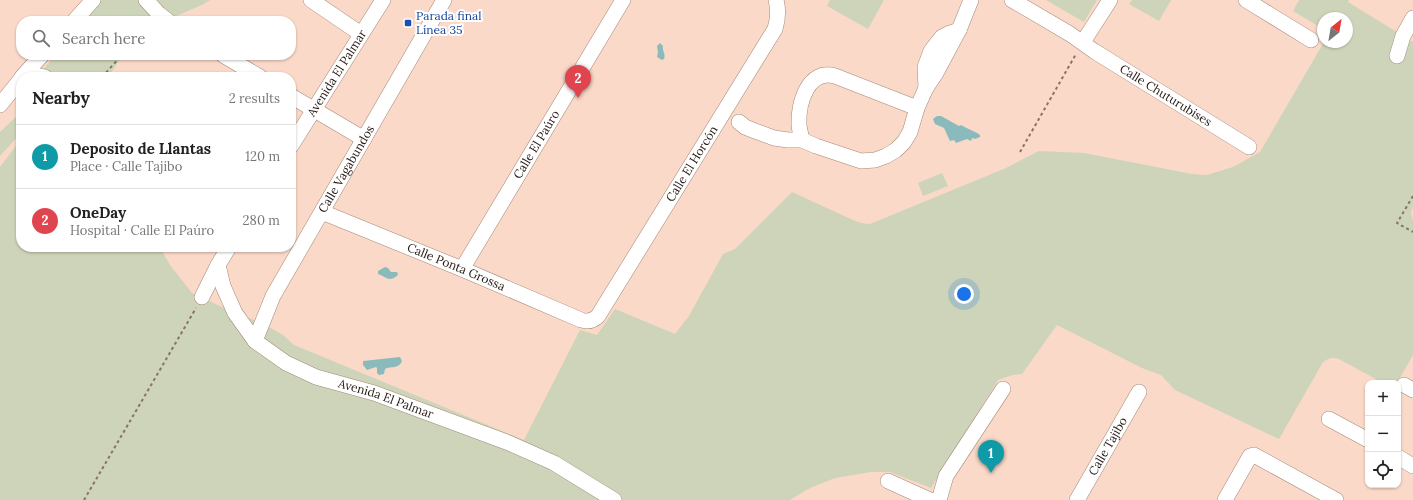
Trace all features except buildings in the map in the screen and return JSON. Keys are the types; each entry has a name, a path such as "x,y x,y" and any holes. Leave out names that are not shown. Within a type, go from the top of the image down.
{"street":[{"path":"79,16 93,0"},
{"path":"146,0 162,16"},
{"path":"311,0 361,34"},
{"name":"Avenida El Palmar","path":"296,138 383,0"},
{"name":"Calle Vagabundos","path":"255,341 273,296 444,0"},
{"name":"Calle El Paúro","path":"462,269 623,0"},
{"name":"Calle El Horcón","path":"590,321 598,316 775,29 778,20 776,0"},
{"path":"739,122 755,132 774,138 802,140 861,161 875,160 891,153 904,142 910,132 931,70 931,51 942,37 959,30 971,0"},
{"name":"Calle Chuturubises","path":"1012,0 1083,42 1094,51 1249,147"},
{"path":"1083,42 1110,0"},
{"path":"1246,0 1311,40"},
{"path":"1396,56 1403,36 1413,18"},
{"path":"27,72 37,60"},
{"path":"231,60 252,72"},
{"path":"802,140 799,124 801,104 811,82 822,75 835,76 917,108"},
{"path":"0,104 16,85"},
{"path":"296,99 364,139"},
{"name":"Calle Ponta Grossa","path":"322,212 462,269 581,320 590,321"},
{"path":"202,296 226,252"},
{"name":"Avenida El Palmar","path":"218,265 223,286 235,313 255,341 286,363 316,377 381,396 509,444 554,463 614,500"},
{"path":"939,500 946,476 1003,389"},
{"name":"Calle Tajibo","path":"1077,500 1139,392"},
{"path":"1329,419 1365,438"},
{"path":"1401,459 1413,466"},
{"path":"1224,500 1240,473 1274,466 1336,500"},
{"path":"888,481 930,500"}],"path":[{"path":"1020,152 1083,42"},
{"path":"107,72 117,60"},
{"path":"1413,196 1397,223 1413,232"},
{"path":"84,500 202,296"}],"green space":[{"path":"102,0 210,0 176,16 86,16"},
{"path":"830,0 884,0 868,29 827,6"},
{"path":"1046,0 1097,0 1084,22"},
{"path":"1132,0 1171,0 1159,21 1129,4"},
{"path":"1299,0 1349,0 1348,2 1413,42 1413,206 1411,213 1413,221 1413,355 1399,380 1378,380 1339,359 1332,358 1323,362 1279,439 1175,390 1161,375 1142,368 1057,325 1022,374 1012,375 998,380 931,488 890,472 871,472 835,478 810,488 790,500 0,500 0,167 16,146 16,252 163,252 170,265 192,293 235,313 262,323 283,335 294,345 524,440 580,330 597,335 615,309 675,334 689,316 723,254 735,249 792,192 853,220 870,224 1006,168 1039,151 1084,153 1192,174 1207,175 1233,167 1260,152 1321,48 1353,48 1353,12 1317,12 1317,25 1293,11"},
{"path":"51,60 120,60 111,72 41,72"},
{"path":"16,117 16,138 0,156 0,132"},
{"path":"942,173 948,186 923,196 918,183"}],"water":[{"path":"660,43 663,46 665,56 662,60 657,57 657,46"},
{"path":"937,116 941,116 959,126 961,125 980,135 980,137 975,139 972,138 971,141 967,139 956,143 954,140 950,141 944,128 935,124 933,119"},
{"path":"385,267 391,272 397,272 398,275 392,279 388,279 378,274 378,271"},
{"path":"400,357 402,361 401,364 385,369 384,374 379,375 376,367 367,370 363,365 363,361"}],"place":[{"name":"Parada final Línea 35","path":"408,23"},
{"name":"OneDay","path":"578,98"},
{"name":"Deposito de Llantas","path":"991,473"}]}
